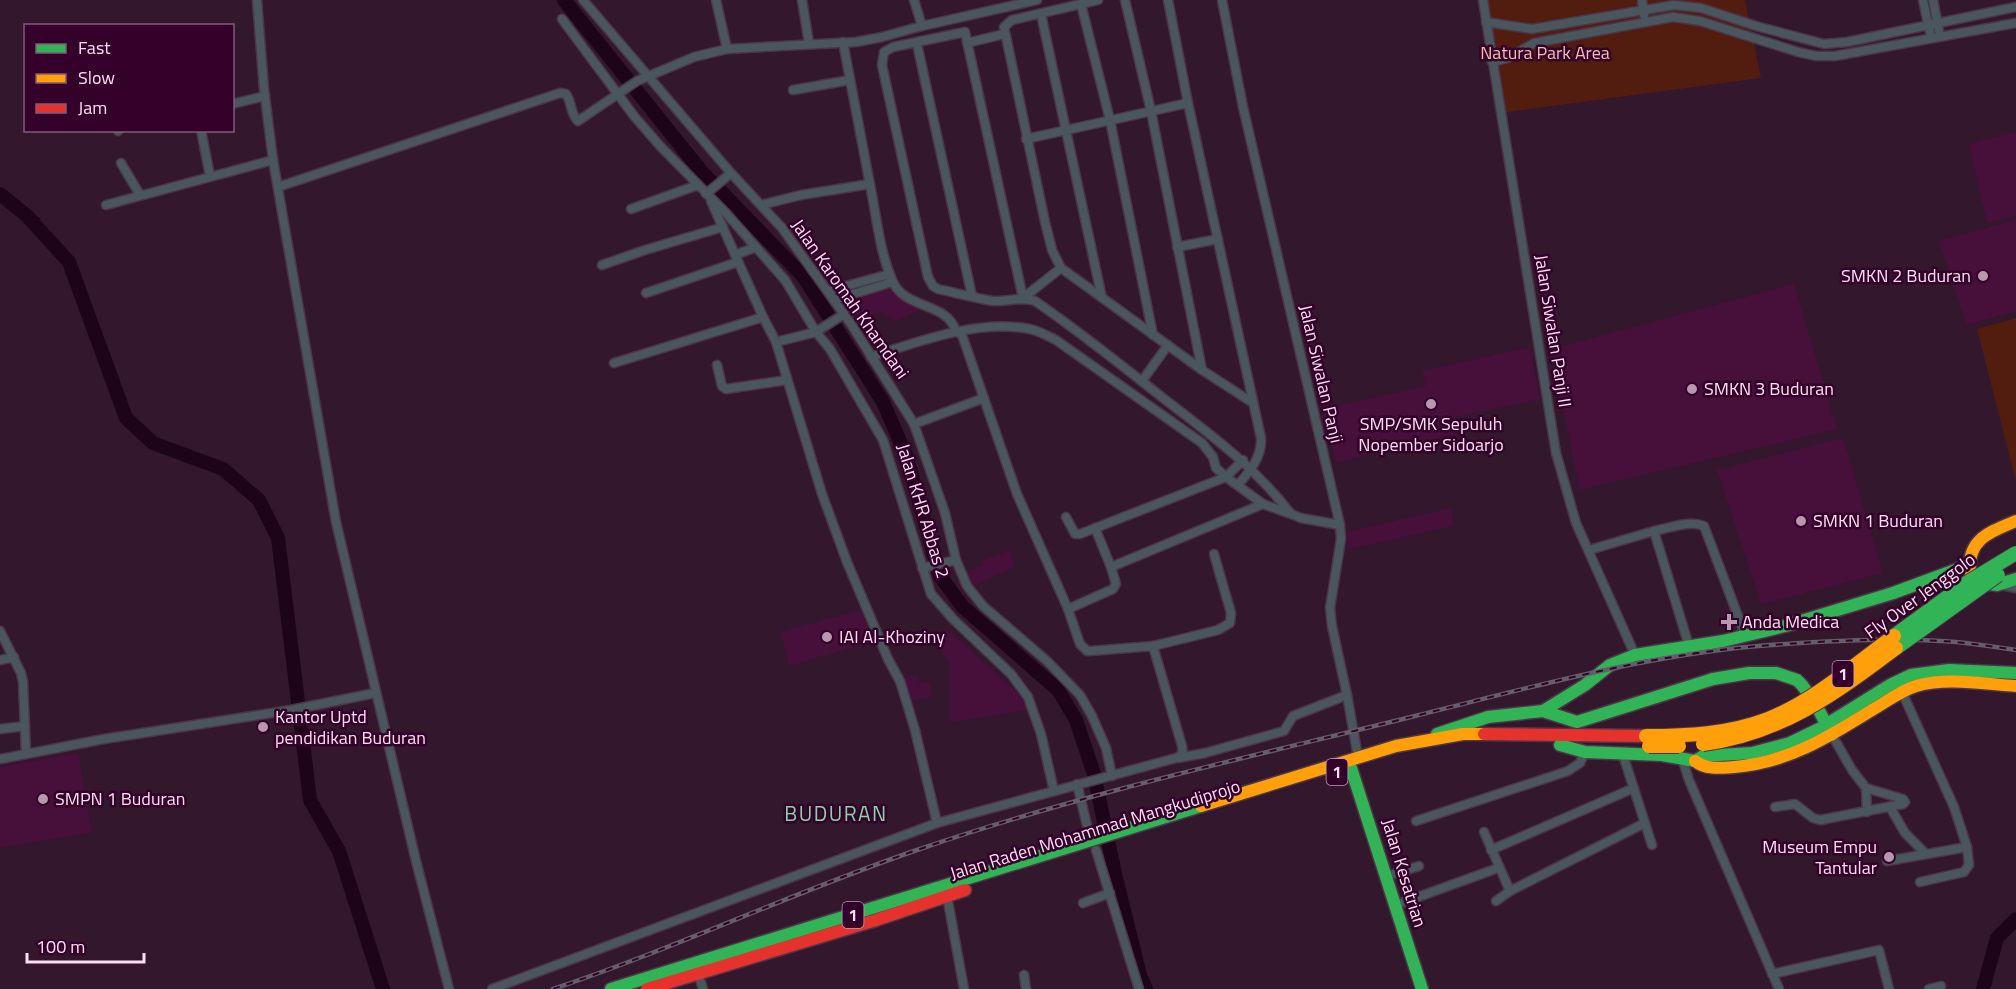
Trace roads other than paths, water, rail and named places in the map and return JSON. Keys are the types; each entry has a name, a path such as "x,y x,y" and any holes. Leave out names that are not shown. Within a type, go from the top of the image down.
{"main road":[{"path":"2016,522 1987,533 1976,544 1969,565 1974,580 1997,585 2016,579"},
{"name":"Fly Over Jenggolo","path":"1648,741 1708,734 1760,722 1783,712 1809,697 1968,582 2016,553"},
{"name":"Jalan Raden Mohammad Mangkudiprojo","path":"1543,711 1582,688 1610,665 1635,655 1746,636 1893,593 1969,565"},
{"name":"Fly Over Jenggolo","path":"1648,741 1690,745 1736,740 1786,722 1827,699 1956,604 2016,565"},
{"path":"1829,730 1881,689 1912,674 1930,671 2016,673"},
{"name":"Jalan Raden Mohammad Mangkudiprojo","path":"647,989 875,915 948,885 1119,838 1488,717 1543,711 1577,722 1713,679 1749,673 1776,673 1797,680 1802,685 1815,703 1829,730 1778,748 1689,759 1585,752 1560,745"},
{"path":"1829,730 1916,686 1931,684 2016,686"},
{"name":"Jalan Raden Mohammad Mangkudiprojo","path":"1419,741 1463,735 1648,741"},
{"name":"Jalan Raden Mohammad Mangkudiprojo","path":"1355,762 1455,745 1560,745 1648,741"},
{"name":"Jalan Kesatrian","path":"1355,762 1422,989"},
{"name":"Jalan Raden Mohammad Mangkudiprojo","path":"898,907 947,896 1095,845"},
{"name":"Jalan Raden Mohammad Mangkudiprojo","path":"611,989 875,915"}],"street":[{"path":"257,0 273,160 336,522 375,693 449,989"},
{"name":"Jalan Karomah Khamdani","path":"583,0 649,76 728,176 761,205 782,228 828,291 842,316 914,424 945,513 953,560 967,586 974,597 995,617 1047,661 1086,704 1106,748 1112,776"},
{"path":"716,0 727,49"},
{"path":"802,0 809,43"},
{"path":"914,0 922,26"},
{"path":"278,187 560,93 568,97 578,121 637,81 694,57 727,49 882,38 922,26 1037,0"},
{"path":"1098,0 1009,22 1005,25 1004,34 1052,250 1061,268 1202,370 1253,403"},
{"path":"1125,0 1151,111 1202,370"},
{"path":"1168,0 1261,444 1251,470 1238,485"},
{"name":"Jalan Siwalan Panji","path":"1222,0 1243,107 1340,525 1341,539 1330,608 1347,695 1355,762"},
{"name":"Jalan Siwalan Panji II","path":"1483,0 1491,62 1556,453 1576,523 1635,655"},
{"path":"1642,0 1646,21"},
{"path":"1923,0 1933,23"},
{"path":"1933,0 1935,37"},
{"path":"1081,4 1110,120 1153,335"},
{"path":"1486,22 1532,29 1644,10 1655,4 1674,5 1701,8 1813,41 1832,43 2016,7"},
{"path":"1655,4 1658,19"},
{"path":"1698,20 1703,16 1701,8"},
{"path":"1041,14 1102,298"},
{"path":"1491,62 1508,58 1534,43 1681,16 1812,55 1835,56 2016,23"},
{"path":"963,18 1023,298"},
{"path":"1727,29 1726,21 1730,18"},
{"path":"562,19 660,146 709,194 776,342 826,506 888,659 900,681 915,730 937,823"},
{"path":"1532,29 1534,43"},
{"path":"965,33 888,49 884,52 882,59 928,277 938,289 992,300 1011,301 1023,298 1061,268"},
{"path":"967,44 1004,34"},
{"path":"1812,55 1816,48 1813,41"},
{"path":"843,42 882,246 891,278 906,297 946,314 953,322 956,332 964,339 1017,494 1068,609 1080,644 1086,651 1153,646 1218,630 1230,623 1231,613 1214,554"},
{"path":"1832,43 1830,48 1835,56"},
{"path":"917,44 972,296"},
{"path":"793,90 850,80"},
{"path":"234,104 265,96"},
{"path":"1026,139 1188,103"},
{"path":"201,132 210,176"},
{"path":"106,205 273,160"},
{"path":"121,163 140,195"},
{"path":"709,194 728,176"},
{"path":"761,205 801,195 870,184"},
{"path":"631,209 698,185"},
{"name":"Jalan KHR Abbas 2","path":"709,194 785,280 819,330 883,440 924,568 927,585 938,603 1011,674 1028,697 1041,734 1054,791"},
{"path":"602,266 645,250 723,227"},
{"path":"1177,247 1218,239"},
{"path":"646,293 737,259 756,247"},
{"path":"828,291 891,278"},
{"path":"834,300 891,278"},
{"path":"1023,298 1035,301 1048,310 1243,460 1277,495 1291,514"},
{"path":"776,342 819,330 842,316"},
{"path":"614,363 763,317"},
{"path":"871,357 943,334 999,328 1031,330 1056,340 1202,443 1213,457 1216,468 1263,504 1301,518 1340,525"},
{"path":"1142,381 1167,345"},
{"path":"717,365 722,386 726,389 787,380"},
{"path":"914,424 984,398"},
{"path":"1066,517 1076,534 1095,528 1226,477 1243,460"},
{"path":"1111,567 1263,504"},
{"path":"1589,549 1654,531 1691,524 1704,526 1746,636"},
{"path":"1068,609 1113,589 1116,584 1095,528"},
{"path":"1654,531 1689,646"},
{"path":"924,568 953,560"},
{"path":"1997,585 2016,588"},
{"path":"0,631 14,657 23,682 26,754"},
{"path":"1153,646 1182,746 1183,754 1176,758"},
{"path":"0,660 14,657"},
{"path":"1902,692 1954,807 1967,847 1969,865 1964,872 1920,882"},
{"path":"0,759 104,739 291,710 316,703 375,693"},
{"path":"492,989 937,823 1087,781 1176,758 1205,753 1284,731 1293,716 1347,695"},
{"path":"0,729 25,726"},
{"path":"1829,730 1852,770 1866,788 1867,812"},
{"path":"1416,821 1568,771 1580,763 1585,752"},
{"path":"1623,755 1652,845"},
{"path":"1689,759 1689,780 1779,989"},
{"path":"1077,784 1139,989"},
{"path":"1491,850 1634,788"},
{"path":"1775,807 1795,804 1817,820 1867,812 1905,802 1903,799 1866,788"},
{"path":"1890,807 1905,833 1925,853"},
{"path":"1496,901 1510,891 1645,822"},
{"path":"1484,832 1510,891"},
{"path":"1887,861 1967,847"},
{"path":"1387,876 1419,866"},
{"path":"1396,905 1498,868"},
{"path":"1083,903 1110,893"},
{"path":"947,896 964,989"},
{"path":"1772,974 1879,950 1889,989"},
{"path":"698,974 703,989"},
{"path":"1024,975 1026,989"},
{"path":"1929,989 1941,986"}],"waterway":[{"path":"564,0 701,171 803,276 883,402 906,455 940,576 963,607 1058,690 1076,720 1094,774 1115,874 1140,975 1146,989"},
{"path":"0,194 27,216 69,262 126,418 153,443 223,469 259,500 278,538 310,800 339,851 383,989"},
{"path":"1983,989 1997,938 2016,919"}],"railway":[{"path":"553,989 600,973 876,864 984,828 1168,777 1585,674 1671,657 1758,646 1807,643 1931,641 2016,650"}],"place":[{"name":"SMKN 2 Buduran","path":"1983,276"},
{"name":"SMKN 3 Buduran","path":"1692,389"},
{"name":"SMP/SMK Sepuluh Nopember Sidoarjo","path":"1431,404"},
{"name":"SMKN 1 Buduran","path":"1801,521"},
{"name":"Anda Medica","path":"1729,622"},
{"name":"IAI Al-Khoziny","path":"827,637"},
{"name":"Kantor Uptd pendidikan Buduran","path":"263,727"},
{"name":"SMPN 1 Buduran","path":"43,799"},
{"name":"Museum Empu Tantular","path":"1889,857"}],"district":[{"name":"BUDURAN","path":"836,814"}],"park label":[{"name":"Natura Park Area","path":"1545,53"}]}
